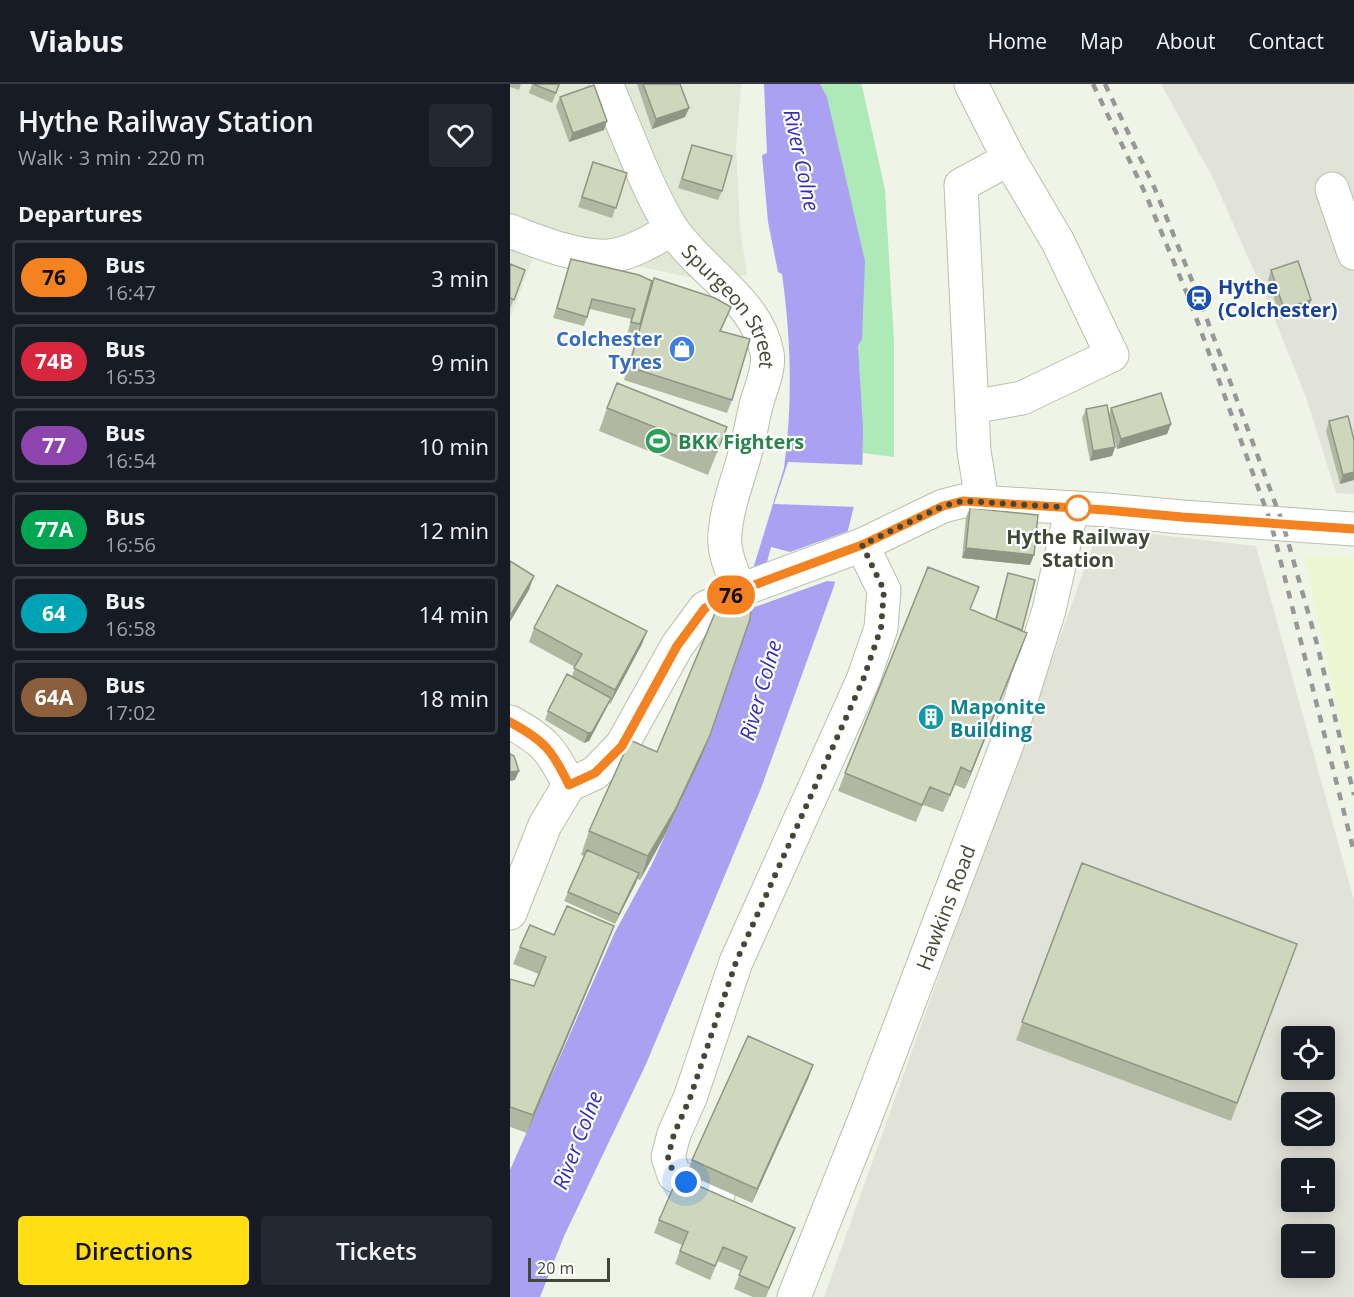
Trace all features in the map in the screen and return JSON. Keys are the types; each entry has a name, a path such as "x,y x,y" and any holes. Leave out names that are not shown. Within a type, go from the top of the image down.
{"street":[{"path":"606,84 649,183 672,229"},
{"path":"971,84 1009,159 1058,242 1112,355 1022,398 972,407"},
{"path":"982,501 974,452 961,184 1009,159"},
{"path":"1332,189 1354,253"},
{"name":"Spurgeon Street","path":"510,231 573,252 610,256 641,246 672,229 745,308 763,335 768,361 747,447 730,503 724,536 729,565 743,590"},
{"path":"510,913 545,825 569,785 595,773 622,746 677,646 705,608 743,590 853,549 943,506 963,501 1354,529"},
{"name":"Hawkins Road","path":"794,1297 866,1116 1007,744 1049,610 1072,508"},
{"path":"747,1208 674,1175 668,1157 674,1134 690,1098 736,962 863,680 881,628 884,590 853,549"},
{"path":"510,722 534,735 555,756 569,785"},
{"path":"787,1226 817,1239"}],"shaded area":[{"path":"510,84 741,84 736,148 740,227 747,275 697,279 573,252 539,242 510,318"},
{"path":"1161,84 1354,84 1354,494 1336,493 1306,397 1266,298 1213,178"},
{"path":"1099,528 1256,546 1354,900 1354,1297 824,1297"},
{"path":"1304,555 1354,557 1354,784"}],"green space":[{"path":"809,84 861,84 863,90 885,190 894,341 894,457 863,453 862,474 833,586 761,788 646,1064 564,1236 540,1297 524,1297 809,644"}],"water":[{"name":"River Colne","path":"764,84 820,84 827,97 865,261 862,339 858,346 863,429 862,474 834,586 761,788 646,1064 564,1236 540,1297 510,1297 510,1170 615,932 651,866 683,797 784,468 790,395 789,347 782,274 778,272 768,222 762,155 767,153"}],"pier":[{"path":"788,462 865,465 857,507 774,504"},
{"path":"851,530 838,582 827,581 755,607 771,547 790,552"}],"building":[{"path":"533,84 559,84 556,93"},
{"path":"643,84 680,84 689,108 656,119"},
{"path":"594,85 607,121 573,133 560,97"},
{"path":"692,145 732,156 722,191 682,179"},
{"path":"593,162 627,173 616,208 582,197"},
{"path":"571,259 639,275 652,281 640,324 631,322 635,309 592,299 587,317 557,308"},
{"path":"1298,261 1311,300 1284,309 1271,270"},
{"path":"510,264 525,270 514,300 510,298"},
{"name":"Colchester Tyres","path":"654,278 715,298 731,307 720,331 750,339 732,400 629,367"},
{"path":"617,383 727,427 717,452 607,408"},
{"path":"1161,393 1171,424 1121,439 1111,408"},
{"path":"1107,405 1115,447 1093,451 1086,409"},
{"path":"1348,416 1354,440 1354,472 1343,475 1329,421"},
{"path":"970,508 1038,515 1034,555 966,548"},
{"path":"510,561 534,576 510,616"},
{"name":"Maponite Building","path":"928,567 979,587 970,609 1027,633 971,772 961,767 950,795 930,787 922,805 845,773"},
{"path":"1008,573 1035,580 1022,630 996,620"},
{"path":"557,585 647,631 615,690 574,668 582,654 534,628"},
{"path":"732,595 739,596 751,609 750,619 710,735 675,810 648,856 589,831 630,740 657,752 718,606 724,598"},
{"path":"567,674 611,698 592,732 588,733 548,711"},
{"path":"510,754 514,756 519,771 510,772"},
{"path":"587,850 639,873 619,914 568,892"},
{"path":"1082,863 1297,944 1237,1103 1022,1022"},
{"path":"567,906 614,926 533,1115 510,1107 510,979 534,986 546,957 520,947 530,925 554,935"},
{"path":"748,1036 813,1065 757,1189 692,1160"},
{"path":"678,1177 795,1228 769,1288 739,1275 747,1257 723,1247 715,1266 680,1251 688,1232 659,1220"}],"railway":[{"path":"1093,84 1146,195 1190,301 1271,523 1354,852"},
{"path":"1105,84 1155,189 1199,298 1283,524 1317,644 1354,795"}],"bus line":[{"name":"76","path":"510,722 534,735 555,756 569,785 595,773 622,746 677,646 705,608 746,588 862,545 943,506 963,501 1354,529"}],"place":[{"name":"Hythe (Colchester)","path":"1199,298"},
{"name":"Colchester Tyres","path":"682,349"},
{"name":"BKK Fighters","path":"658,441"},
{"name":"Hythe Railway Station","path":"1078,508"},
{"name":"Maponite Building","path":"931,717"}],"route":[{"path":"686,1182 674,1175 668,1157 674,1134 690,1098 736,962 863,680 881,628 884,590 862,545 943,506 963,501 1078,508"}]}
